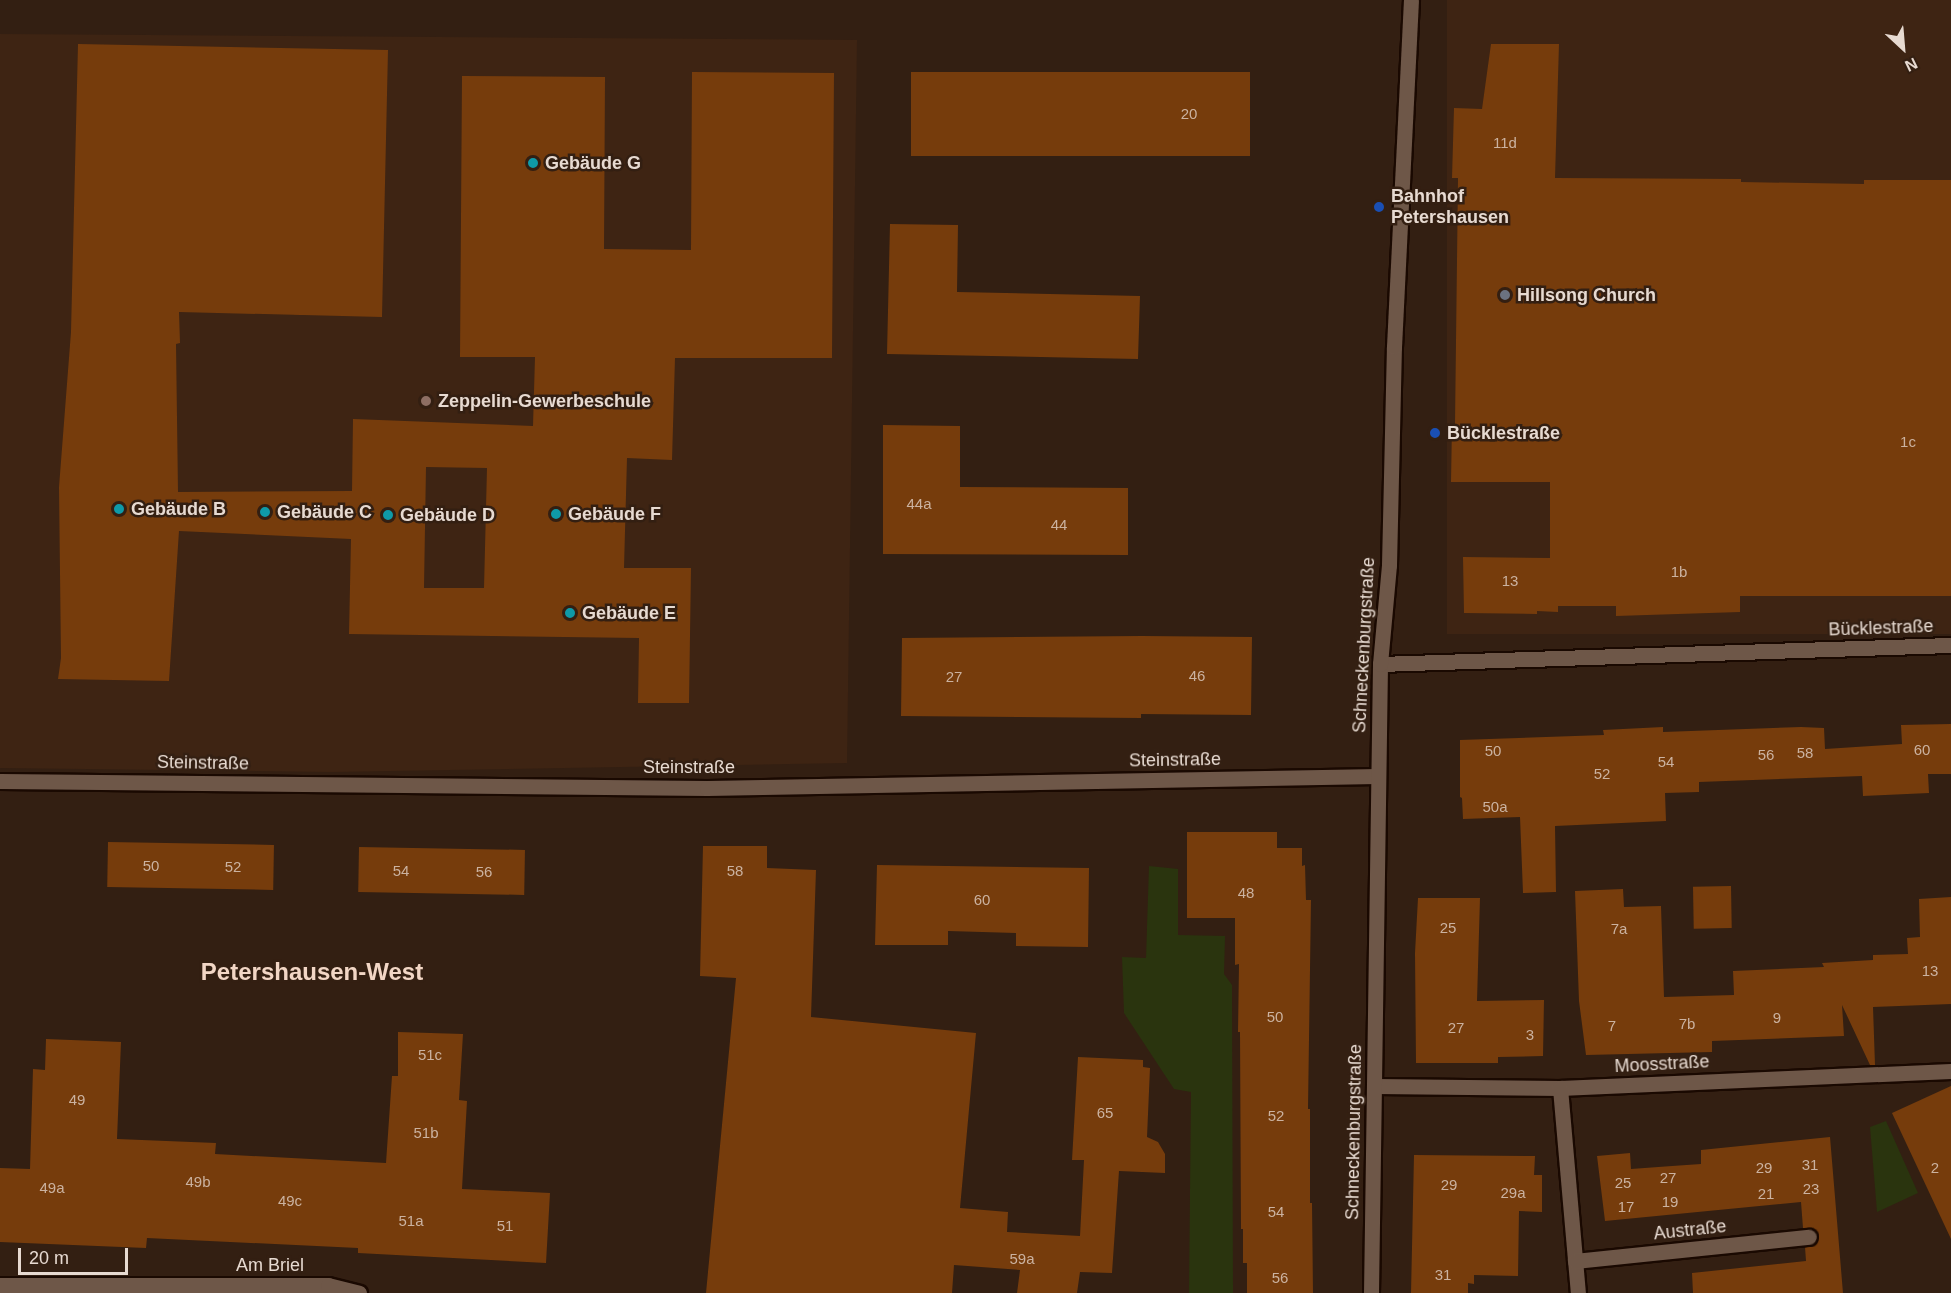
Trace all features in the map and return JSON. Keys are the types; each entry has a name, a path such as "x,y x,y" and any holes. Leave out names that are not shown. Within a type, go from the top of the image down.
{"street":[{"name":"Schneckenburgstraße","path":"1371,1293 1380,664 1389,565 1394,347 1411,0"},
{"name":"Bücklestraße","path":"1380,664 1951,645"},
{"name":"Steinstraße","path":"0,781 707,788 1378,776"},
{"name":"Moosstraße","path":"1375,1086 1560,1088 1951,1071"},
{"path":"1560,1088 1578,1293"},
{"name":"Austraße","path":"1575,1261 1809,1237"},
{"name":"Am Briel","path":"0,1285 328,1285 359,1293"}],"shaded area":[{"path":"1447,0 1951,0 1951,634 1447,634"},
{"name":"Zeppelin-Gewerbeschule","path":"0,34 857,40 847,763 331,772 0,768"}],"green space":[{"path":"1149,866 1178,869 1178,935 1225,936 1224,974 1232,985 1233,1293 1189,1293 1191,1092 1174,1089 1124,1013 1122,957 1146,958"},
{"path":"1886,1121 1918,1193 1877,1212 1870,1127"}],"building":[{"path":"78,44 388,50 382,317 179,312 180,343 176,344 178,492 352,491 353,419 533,426 535,357 460,357 462,76 605,77 604,249 691,250 692,72 834,73 832,358 675,358 672,460 627,458 624,568 691,568 689,703 638,703 639,638 349,634 351,539 179,531 169,681 58,679 61,658 59,487 71,332","holes":["426,467 487,468 484,588 424,588"]},
{"path":"1491,44 1559,44 1555,178 1741,179 1741,182 1864,184 1864,180 1951,180 1951,596 1740,596 1740,612 1616,616 1616,606 1558,606 1558,612 1537,611 1537,614 1464,613 1463,557 1550,558 1550,482 1451,482 1452,424 1455,424 1458,178 1452,178 1454,108 1482,109"},
{"path":"911,72 1250,72 1250,156 911,156"},
{"path":"890,224 958,225 957,292 1140,296 1138,359 887,354"},
{"path":"883,425 960,426 960,487 1128,488 1128,555 883,554"},
{"path":"1252,637 1251,715 1141,714 1141,718 901,716 902,638"},
{"path":"1951,724 1951,774 1928,774 1929,793 1863,796 1862,776 1699,782 1699,792 1665,793 1666,821 1555,826 1556,892 1523,893 1520,817 1463,819 1462,798 1460,797 1460,740 1604,735 1603,730 1663,727 1663,732 1801,727 1824,728 1825,749 1902,744 1901,725"},
{"path":"1187,832 1277,832 1277,848 1302,848 1306,900 1311,900 1308,1109 1310,1109 1313,1293 1247,1293 1247,1263 1243,1263 1243,1229 1241,1229 1239,964 1235,965 1235,918 1187,918"},
{"path":"108,842 274,845 273,890 107,887"},
{"path":"703,846 767,846 767,868 816,870 811,1017 976,1033 960,1208 1008,1212 1007,1232 1080,1236 1084,1160 1072,1160 1078,1057 1143,1060 1143,1067 1150,1068 1147,1137 1158,1142 1165,1154 1165,1173 1119,1171 1112,1273 1080,1272 1077,1293 1017,1293 1020,1270 954,1265 952,1293 706,1293 736,978 700,976"},
{"path":"359,847 525,850 524,895 358,892"},
{"path":"877,865 1089,868 1088,947 1016,946 1016,933 948,931 948,945 875,945"},
{"path":"1731,886 1732,928 1694,929 1693,887"},
{"path":"1623,889 1624,907 1661,906 1664,997 1734,995 1733,971 1824,967 1822,963 1873,960 1873,955 1908,954 1907,938 1920,937 1919,899 1951,897 1951,1004 1873,1007 1875,1065 1870,1065 1842,1005 1844,1036 1712,1041 1712,1052 1586,1055 1579,1001 1575,891"},
{"path":"1418,898 1480,898 1477,1001 1544,1000 1543,1056 1498,1057 1498,1063 1416,1063 1415,953"},
{"path":"398,1032 463,1034 459,1100 467,1101 462,1189 550,1193 546,1263 358,1253 358,1248 147,1238 146,1248 0,1242 0,1168 30,1169 33,1069 45,1070 46,1039 121,1042 117,1139 216,1143 215,1154 386,1163 392,1076 398,1076"},
{"path":"1951,1086 1951,1239 1892,1113"},
{"path":"1830,1137 1843,1293 1693,1293 1692,1273 1806,1261 1805,1247 1815,1245 1819,1237 1813,1228 1803,1228 1801,1202 1605,1221 1597,1156 1630,1153 1631,1169 1701,1164 1701,1150"},
{"path":"1414,1155 1535,1156 1534,1175 1542,1175 1542,1212 1519,1211 1518,1276 1474,1275 1474,1284 1468,1283 1468,1293 1411,1293"}],"place":[{"name":"Gebäude G","path":"533,163"},
{"name":"Bahnhof Petershausen","path":"1379,207"},
{"name":"Hillsong Church","path":"1505,295"},
{"name":"Zeppelin-Gewerbeschule","path":"426,401"},
{"name":"Bücklestraße","path":"1435,433"},
{"name":"Gebäude B","path":"119,509"},
{"name":"Gebäude C","path":"265,512"},
{"name":"Gebäude F","path":"556,514"},
{"name":"Gebäude D","path":"388,515"},
{"name":"Gebäude E","path":"570,613"}],"district":[{"name":"Petershausen-West","path":"312,972"}]}
